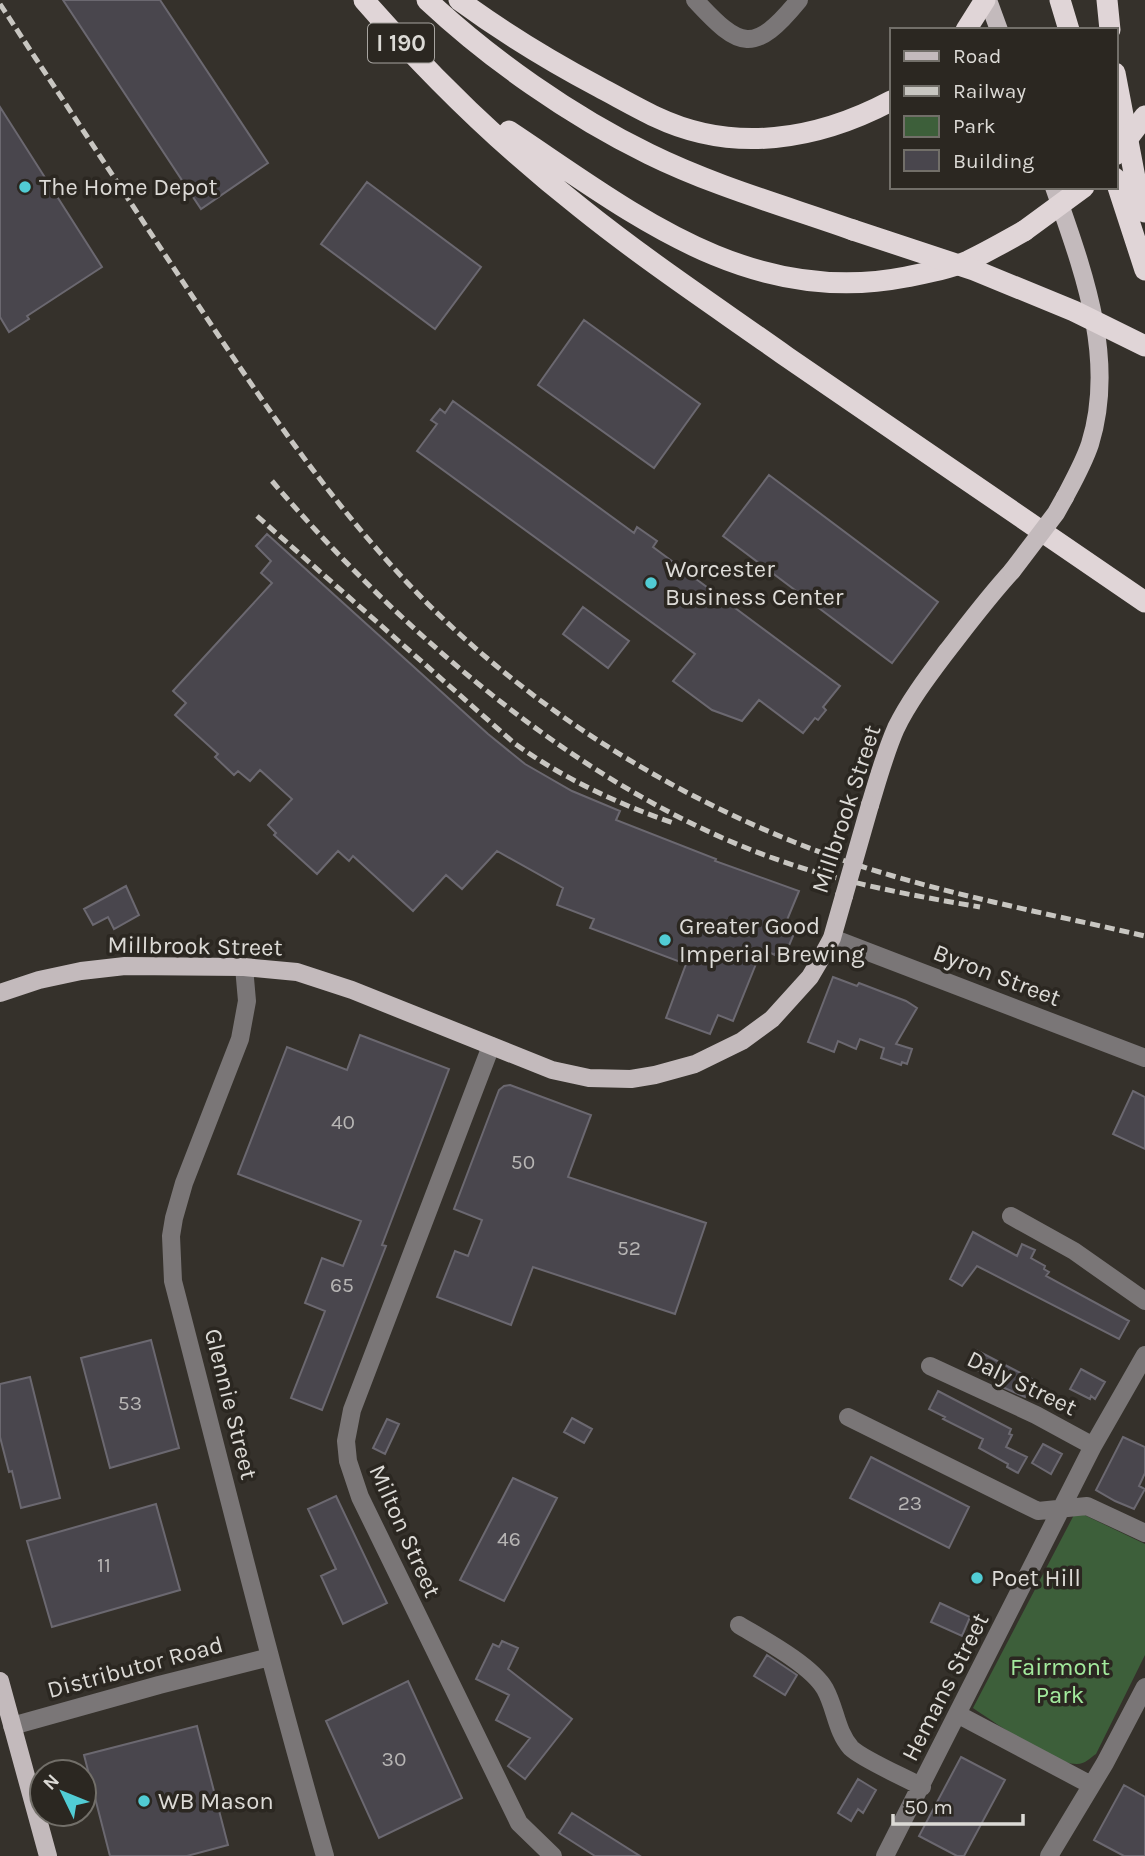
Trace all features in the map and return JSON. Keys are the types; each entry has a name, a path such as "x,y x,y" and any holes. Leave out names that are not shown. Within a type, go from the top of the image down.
{"highway":[{"name":"I 190","path":"364,0 441,83"},
{"path":"427,0 497,58 555,99 651,155 728,187 974,270 1074,311 1145,346"},
{"path":"459,0 545,58 658,118 712,135 738,139 789,137 832,127 890,101"},
{"path":"967,28 987,0"},
{"path":"1060,0 1068,28"},
{"path":"1107,0 1110,28"},
{"path":"441,83 591,188 654,227 706,252 784,276 810,281 852,283 894,279 966,262 1024,231 1081,189"},
{"path":"441,83 554,186 639,253 1145,602"},
{"path":"1117,84 1130,156 1145,212"},
{"path":"1117,152 1145,116"},
{"path":"1117,184 1145,270"}],"main road":[{"path":"987,0 998,28"},
{"name":"Millbrook Street","path":"0,993 39,980 99,968 125,966 244,967 297,972 316,977 552,1070 589,1078 631,1079 677,1069 739,1043 772,1019 810,977 832,938 881,767 897,726 940,661 1056,513 1091,441 1100,390 1100,367 1090,297 1055,189"},
{"path":"0,1681 48,1856"}],"street":[{"path":"695,0 728,34 747,40 769,32 799,0"},
{"name":"Byron Street","path":"832,938 1145,1058"},
{"name":"Glennie Street","path":"244,967 247,1001 240,1039 184,1183 171,1236 173,1280 270,1657 326,1856"},
{"name":"Milton Street","path":"491,1046 352,1410 346,1441 348,1461 360,1497 519,1823 553,1856"},
{"path":"1011,1216 1074,1251 1145,1301"},
{"name":"Hemans Street","path":"885,1856 959,1715 1093,1446 1145,1355"},
{"name":"Daly Street","path":"930,1366 1036,1415 1093,1446"},
{"path":"848,1417 1038,1511 1087,1506 1145,1534"},
{"path":"739,1625 791,1656 824,1687 834,1708 840,1733 853,1750 922,1787"},
{"name":"Distributor Road","path":"12,1726 153,1686 270,1657"},
{"path":"1049,1856 1145,1687"},
{"path":"959,1715 1091,1785"}],"green space":[{"name":"Fairmont Park","path":"1076,1511 1145,1544 1145,1655 1096,1754 1077,1764 1055,1758 1040,1750 973,1708"}],"building":[{"path":"63,0 160,0 268,163 201,209"},
{"name":"The Home Depot","path":"0,107 102,267 27,316 29,319 9,332 0,317"},
{"path":"367,182 481,267 435,329 321,244"},
{"path":"584,320 700,404 654,468 538,385"},
{"name":"Worcester Business Center","path":"453,401 634,533 637,527 657,541 653,547 840,686 823,707 826,710 818,720 815,718 803,733 759,700 742,721 712,710 673,681 695,654 417,451 437,424 431,420 440,409 445,413"},
{"path":"769,475 938,602 892,663 723,536"},
{"path":"267,534 488,734 525,764 572,791 620,811 616,820 716,859 715,861 799,891 787,920 798,924 785,955 776,952 775,955 762,949 733,1021 718,1015 710,1034 666,1018 686,964 590,928 594,919 557,905 563,888 497,851 462,889 446,875 413,911 353,856 349,861 338,851 317,874 274,835 276,833 268,825 292,799 260,770 250,781 238,771 234,775 215,757 218,754 175,715 186,703 173,691 272,583 261,573 271,561 256,546"},
{"path":"583,607 629,641 608,668 563,634"},
{"path":"126,886 139,915 114,929 108,917 93,925 84,909"},
{"path":"833,977 857,986 859,983 917,1008 896,1044 912,1049 907,1064 902,1062 901,1065 881,1058 884,1048 860,1039 856,1049 838,1041 834,1052 808,1042"},
{"path":"360,1035 449,1069 382,1245 386,1246 322,1410 291,1398 325,1311 305,1303 322,1258 343,1266 361,1221 238,1174 287,1047 347,1070"},
{"path":"510,1085 591,1115 568,1177 706,1223 675,1314 533,1267 511,1325 437,1297 455,1251 468,1256 482,1220 454,1209 499,1090"},
{"path":"1133,1091 1145,1097 1145,1149 1113,1134"},
{"path":"973,1232 1017,1256 1022,1244 1035,1250 1031,1258 1045,1266 1044,1269 1049,1272 1046,1276 1129,1321 1119,1339 977,1266 962,1286 950,1279"},
{"path":"151,1340 179,1448 110,1468 81,1358"},
{"path":"976,1350 1034,1380 1025,1397 1000,1386 1002,1383 968,1365"},
{"path":"1081,1369 1105,1382 1095,1399 1070,1389"},
{"path":"30,1377 60,1498 21,1508 0,1437 0,1384"},
{"path":"938,1391 1011,1429 1009,1434 1012,1435 1006,1447 1027,1457 1018,1473 1007,1467 1008,1464 979,1448 983,1439 929,1409"},
{"path":"572,1418 592,1429 584,1443 564,1432"},
{"path":"387,1419 399,1424 385,1454 373,1448"},
{"path":"1123,1437 1145,1447 1145,1473 1139,1486 1145,1489 1134,1509 1096,1490"},
{"path":"1043,1444 1062,1454 1051,1474 1032,1463"},
{"path":"871,1457 969,1507 949,1548 850,1498"},
{"path":"513,1478 557,1498 504,1601 460,1580"},
{"path":"336,1496 387,1603 343,1624 321,1576 336,1569 308,1509"},
{"path":"156,1504 180,1590 52,1627 27,1541"},
{"path":"940,1603 970,1617 962,1636 931,1622"},
{"path":"502,1641 518,1648 508,1669 572,1719 525,1779 508,1766 530,1738 496,1720 509,1695 476,1679 493,1644 499,1647"},
{"path":"767,1655 797,1675 785,1695 754,1676"},
{"path":"408,1681 462,1798 379,1838 326,1721"},
{"path":"197,1726 228,1845 187,1856 110,1856 98,1809 98,1758 85,1758 84,1755"},
{"path":"961,1757 1005,1780 964,1856 957,1856 919,1836"},
{"path":"858,1779 876,1790 863,1813 858,1809 851,1821 838,1813"},
{"path":"1124,1785 1145,1797 1145,1856 1124,1856 1094,1840"},
{"path":"572,1813 640,1856 595,1856 559,1833"}],"railway":[{"path":"0,4 237,363 328,490 361,531 432,608 513,680 601,743 648,771 744,821 794,842 836,858 923,884 1145,936"},
{"path":"272,481 323,538 436,648 498,700 563,748 630,790 699,827 796,866 874,887 980,907"},
{"path":"257,516 514,743 592,790 676,824"}],"place":[{"name":"The Home Depot","path":"25,187"},
{"name":"Worcester Business Center","path":"651,583"},
{"name":"Greater Good Imperial Brewing","path":"665,940"},
{"name":"Poet Hill","path":"977,1578"},
{"name":"WB Mason","path":"144,1801"}]}
